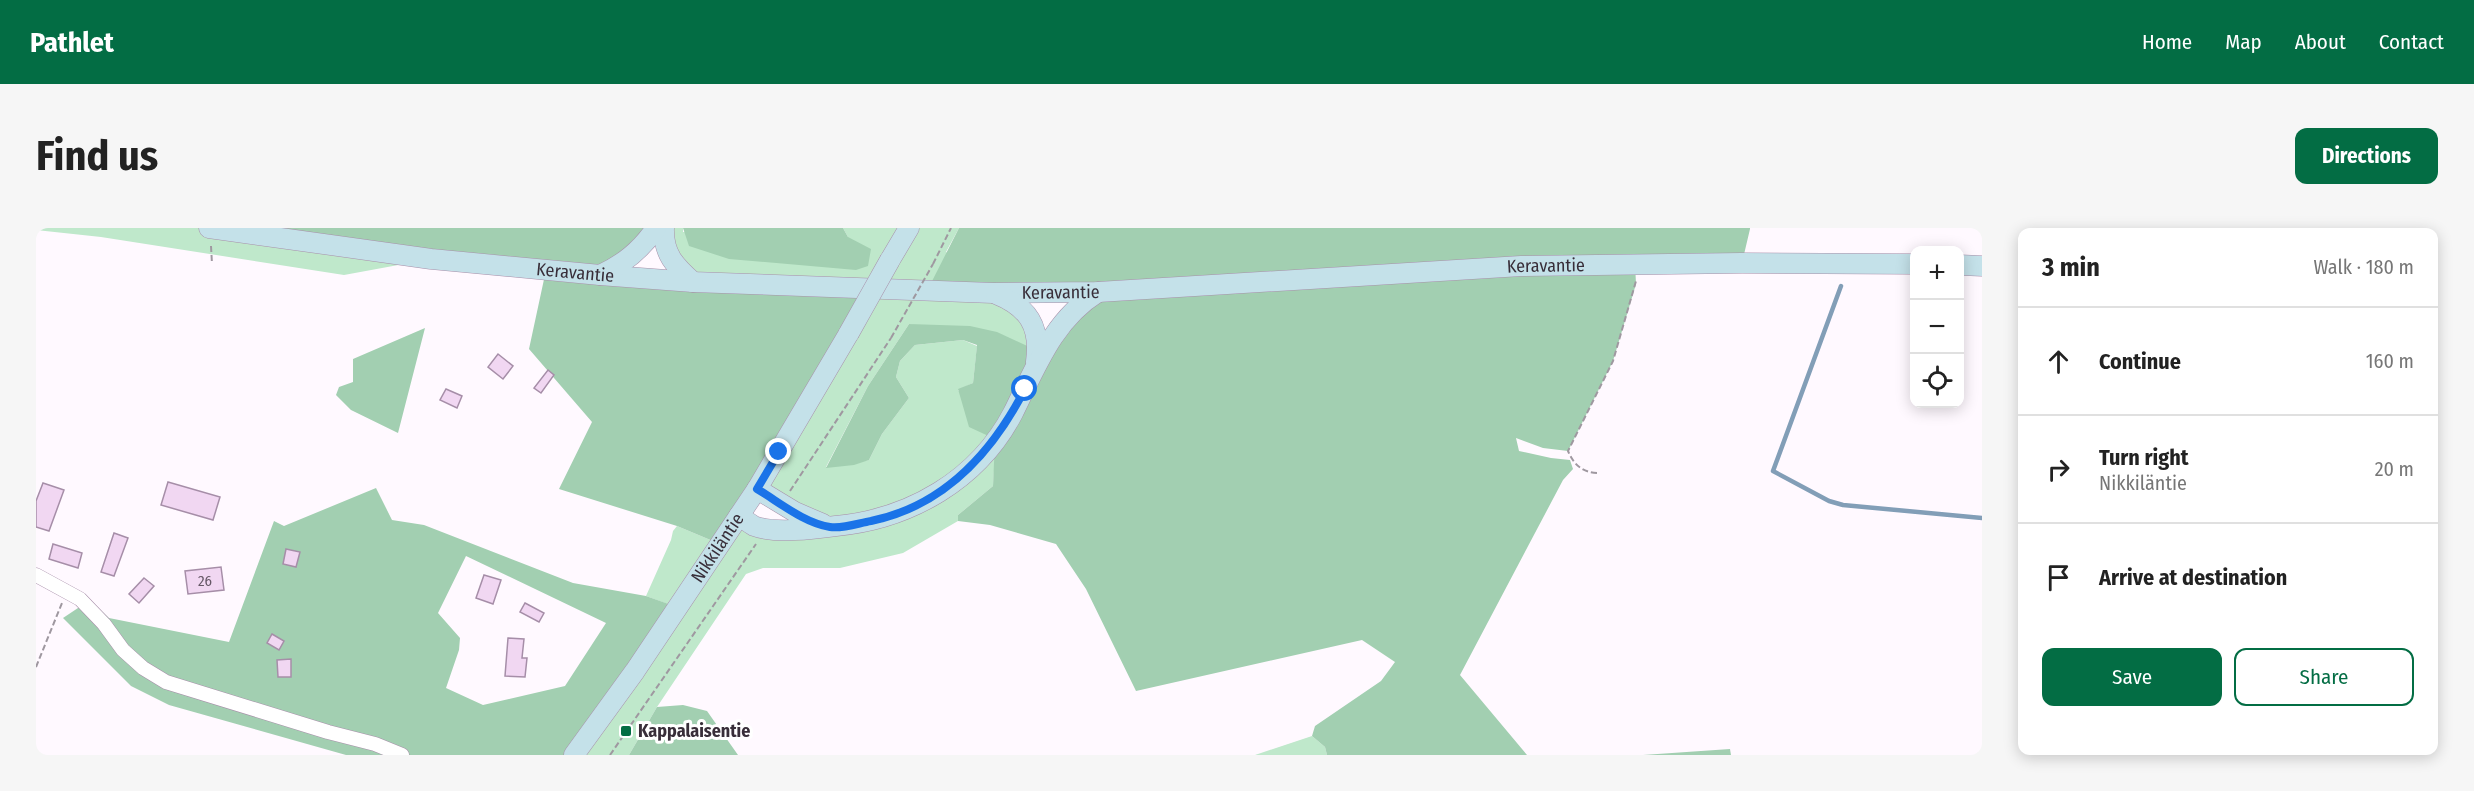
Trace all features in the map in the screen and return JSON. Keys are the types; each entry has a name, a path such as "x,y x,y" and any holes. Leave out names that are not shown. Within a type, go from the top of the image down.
{"main road":[{"name":"Keravantie","path":"209,228 431,259 600,275 693,282 993,293 1098,292 1498,267 1634,263 1910,264"},
{"path":"600,275 626,261 643,246 656,228"},
{"path":"664,228 664,242 669,258 693,282"},
{"name":"Nikkiläntie","path":"574,755 635,671 757,489 909,228"},
{"path":"1964,265 1982,266"},
{"path":"739,516 755,526 766,528 831,527 882,519 909,509 937,494 960,478 977,461 1006,424 1044,349 1074,309 1098,292"},
{"path":"993,293 1016,303 1030,318 1038,351 1035,367"},
{"path":"757,489 808,519 831,527"}],"street":[{"path":"36,575 80,599 130,656 143,668 166,682 328,732 375,744 402,755"}],"path":[{"path":"788,494 891,338 951,228"},
{"path":"1597,473 1586,472 1573,462 1568,451 1613,362 1636,284 1634,263"},
{"path":"610,755 761,537"},
{"path":"36,667 67,592"}],"green space":[{"path":"36,228 243,228 431,259 344,275 101,237 36,230"},
{"path":"270,228 656,228 602,275 867,289 720,544 677,526 559,489 592,422 529,349 546,270"},
{"path":"665,228 683,228 683,232 848,237 843,228 959,228 946,252 1016,303 1038,351 909,324 868,386 826,467 869,460 882,434 909,398 896,377 900,361 915,345 963,340 977,346 973,383 958,390 996,439 993,486 958,515 958,521 903,553 840,568 763,568 746,574 657,707 629,755 574,755 676,607 646,596 677,526 720,544 739,516 829,528 757,489 867,289 693,282"},
{"path":"683,228 843,228 848,237 871,249 868,266 856,270 729,259 689,246"},
{"path":"959,228 1750,229 1742,263 1635,263 1636,284 1613,361 1568,451 1543,448 1516,438 1519,451 1570,460 1573,469 1563,480 1460,675 1527,755 1327,755 1325,747 1312,736 1315,726 1381,681 1395,662 1362,640 1136,691 1086,589 1056,544 990,525 958,521 958,515 993,486 995,439 969,427 958,389 973,383 977,345 963,340 915,345 900,361 896,377 909,398 882,434 869,460 854,465 826,468 868,386 909,324 970,326 997,332 1038,351 1097,292 927,291"},
{"path":"425,328 398,433 351,410 336,395 339,387 353,382 353,359"},
{"path":"376,488 392,520 424,525 573,583 646,596 677,607 574,755 346,755 169,705 131,686 63,618 90,600 109,618 229,642 274,521 284,526","holes":["466,556 606,623 565,686 483,705 446,688 459,650 460,638 438,613"]},
{"path":"683,705 707,711 738,755 629,755 657,707"},
{"path":"1312,736 1325,747 1327,755 1255,755"},
{"path":"1730,749 1731,755 1643,755"}],"building":[{"path":"498,354 513,366 503,379 488,367"},
{"path":"548,370 554,375 541,393 534,388"},
{"path":"446,389 462,396 457,408 440,400"},
{"path":"168,482 220,497 213,520 161,505"},
{"path":"43,483 64,490 49,531 36,527 36,501"},
{"path":"114,533 128,538 114,576 101,572"},
{"path":"53,544 82,553 78,568 49,559"},
{"path":"286,549 300,552 296,567 283,564"},
{"path":"221,567 224,590 188,594 185,571"},
{"path":"484,575 501,580 493,604 476,598"},
{"path":"144,578 154,586 139,603 129,594"},
{"path":"525,603 544,613 539,622 520,612"},
{"path":"272,634 284,641 279,650 267,643"},
{"path":"508,638 524,639 522,658 527,658 525,677 505,676"},
{"path":"291,659 291,677 278,677 277,660"}],"waterway":[{"path":"1841,286 1773,471 1829,501 1843,505 1982,518"}],"place":[{"name":"Kappalaisentie","path":"626,731"}],"route":[{"path":"779,452 757,489 808,519 831,527 882,519 909,509 960,478 995,439 1011,416 1025,389"}]}
